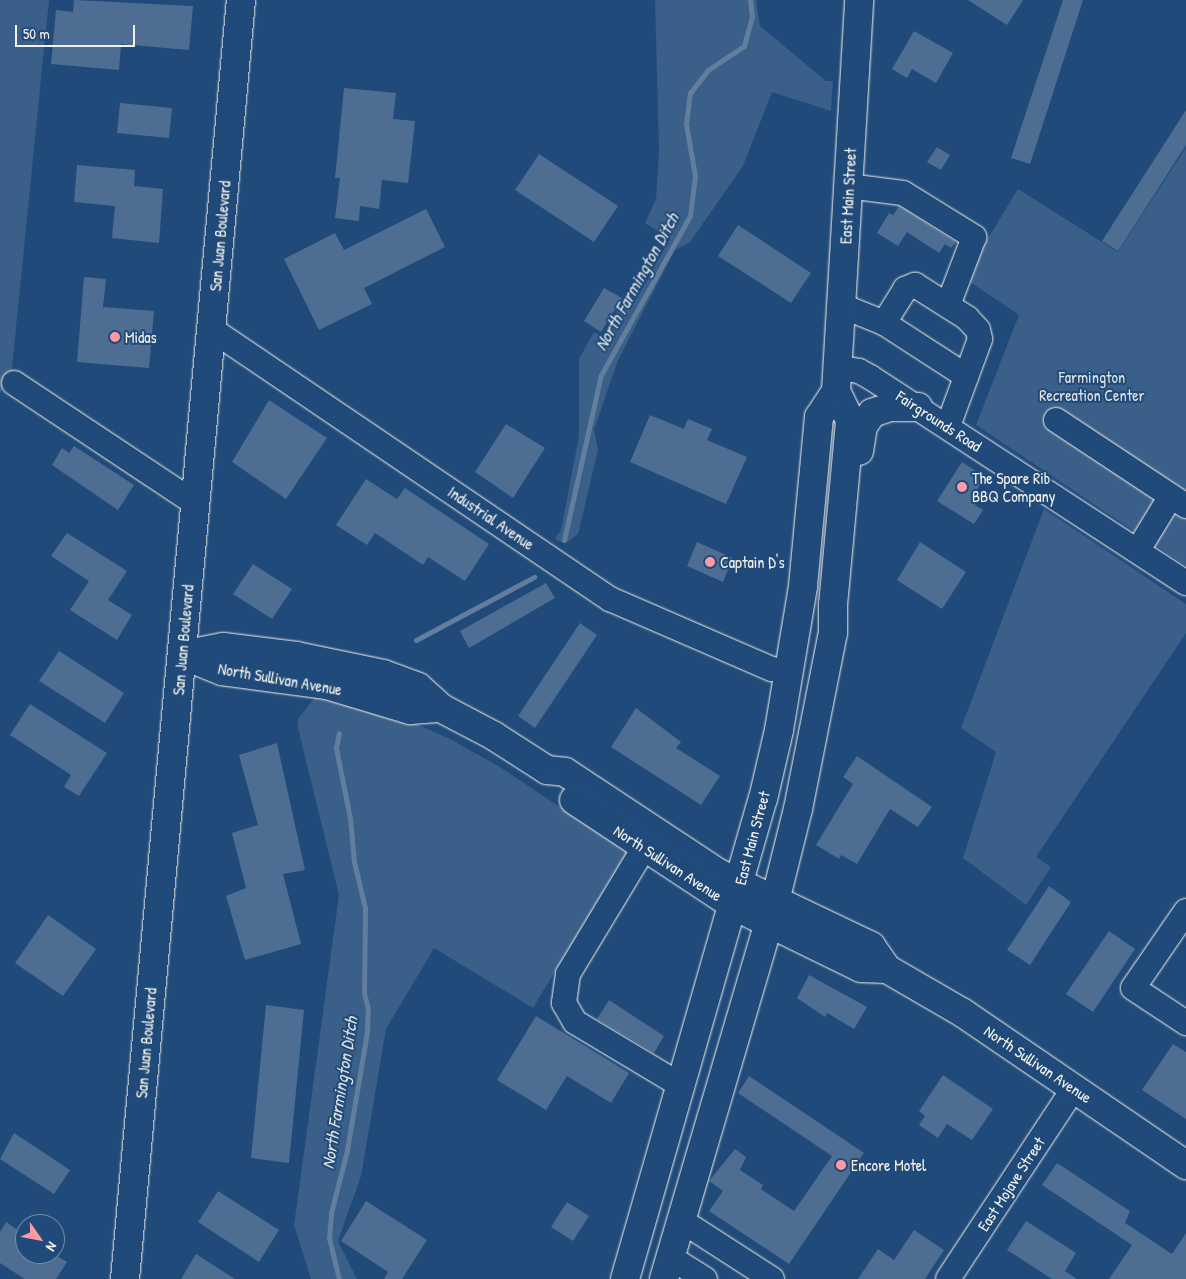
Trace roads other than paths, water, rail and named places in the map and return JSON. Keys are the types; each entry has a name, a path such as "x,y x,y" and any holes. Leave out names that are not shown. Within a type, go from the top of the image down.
{"main road":[{"name":"San Juan Boulevard","path":"125,1279 241,0"},
{"name":"East Main Street","path":"625,1279 737,895 775,747 790,672 803,586 819,417 837,380 859,0"},
{"path":"667,1268 772,912 826,676 833,633 833,605 850,420 837,380"},
{"path":"833,633 844,603 863,426 872,412 918,407"},
{"name":"North Sullivan Avenue","path":"182,655 223,647 331,662 418,687 441,708 494,736 546,770 565,772 737,895"},
{"path":"790,672 826,676"},
{"name":"North Sullivan Avenue","path":"546,770 554,787 644,848 772,912 861,968 887,969 963,1013 1186,1164"},
{"path":"682,1086 718,1096"}],"street":[{"path":"848,186 903,193 974,237 948,305"},
{"path":"884,323 905,289 916,285 948,305 978,330 980,340 948,426"},
{"path":"842,306 884,323 966,376"},
{"name":"Industrial Avenue","path":"211,329 610,599 772,669 790,672"},
{"name":"Fairgrounds Road","path":"837,380 859,371 948,426 1186,583"},
{"path":"14,383 196,504"},
{"path":"1056,420 1179,501 1138,550"},
{"path":"644,848 568,974 564,1002 575,1022 682,1086"},
{"path":"1186,911 1133,988 1186,1023"},
{"name":"East Mojave Street","path":"948,1279 1074,1088"},
{"path":"682,1221 772,1279"},
{"path":"667,1268 705,1279"}],"waterway":[{"name":"North Farmington Ditch","path":"564,540 601,375 690,216 695,176 686,124 690,93 708,70 744,46 752,16 750,0"},
{"name":"North Farmington Ditch","path":"416,640 534,577"},
{"name":"North Farmington Ditch","path":"339,733 336,748 350,818 354,862 365,908 364,993 368,1009 367,1032 347,1150 331,1213 329,1238 339,1279"}],"place":[{"name":"Midas","path":"115,337"},
{"name":"The Spare Rib BBQ Company","path":"962,487"},
{"name":"Captain D's","path":"710,562"},
{"name":"Encore Motel","path":"841,1165"}],"park label":[{"name":"Farmington Recreation Center","path":"1092,386"}]}
